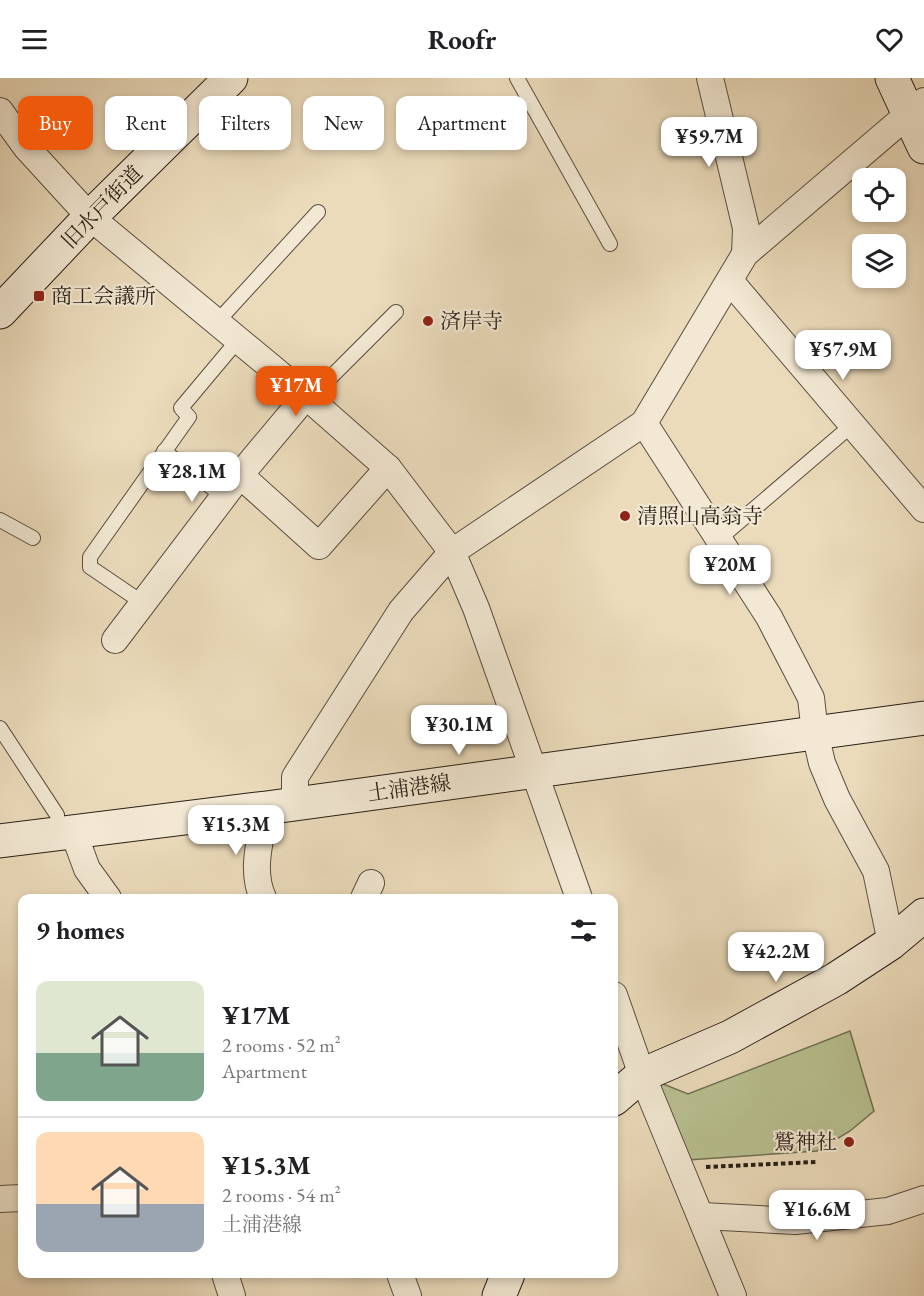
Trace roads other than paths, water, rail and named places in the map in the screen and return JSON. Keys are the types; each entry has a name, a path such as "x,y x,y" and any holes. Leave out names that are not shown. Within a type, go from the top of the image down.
{"main road":[{"name":"旧水戸街道","path":"0,312 90,217 231,78"},
{"path":"892,78 916,107 924,147"},
{"name":"土浦港線","path":"0,841 65,823 281,806 924,718"},
{"path":"618,1093 628,1079 730,1037 836,979 891,943 924,915"},
{"path":"499,1296 506,1278"}],"street":[{"path":"710,78 746,228 745,254"},
{"path":"261,894 257,886 257,861 295,777 401,611 452,552 644,423 745,254 916,107"},
{"path":"0,111 26,147 90,217 218,322 388,468 452,552 476,608 578,894"},
{"path":"730,280 924,509"},
{"path":"115,640 240,476 307,397"},
{"path":"644,423 769,617 802,679 811,698 815,733 822,764 837,799 876,871 891,943"},
{"path":"240,476 319,546 388,468"},
{"path":"65,823 98,894"},
{"path":"618,1019 628,1079 681,1168 733,1296"},
{"path":"0,1199 18,1198"},
{"path":"702,1216 795,1221 888,1211 924,1199"},
{"path":"226,1278 232,1296"},
{"path":"401,1278 408,1296"}],"lane":[{"path":"517,78 610,244"},
{"path":"218,322 318,212"},
{"path":"307,397 396,312"},
{"path":"143,603 90,567 90,557 189,417 181,408 238,340"},
{"path":"719,539 852,425"},
{"path":"164,451 224,497"},
{"path":"0,520 33,538"},
{"path":"0,728 65,823"}],"place":[{"name":"商工会議所","path":"39,296"},
{"name":"済岸寺","path":"428,321"},
{"name":"清照山高翁寺","path":"625,516"},
{"name":"鷲神社","path":"849,1142"}]}
